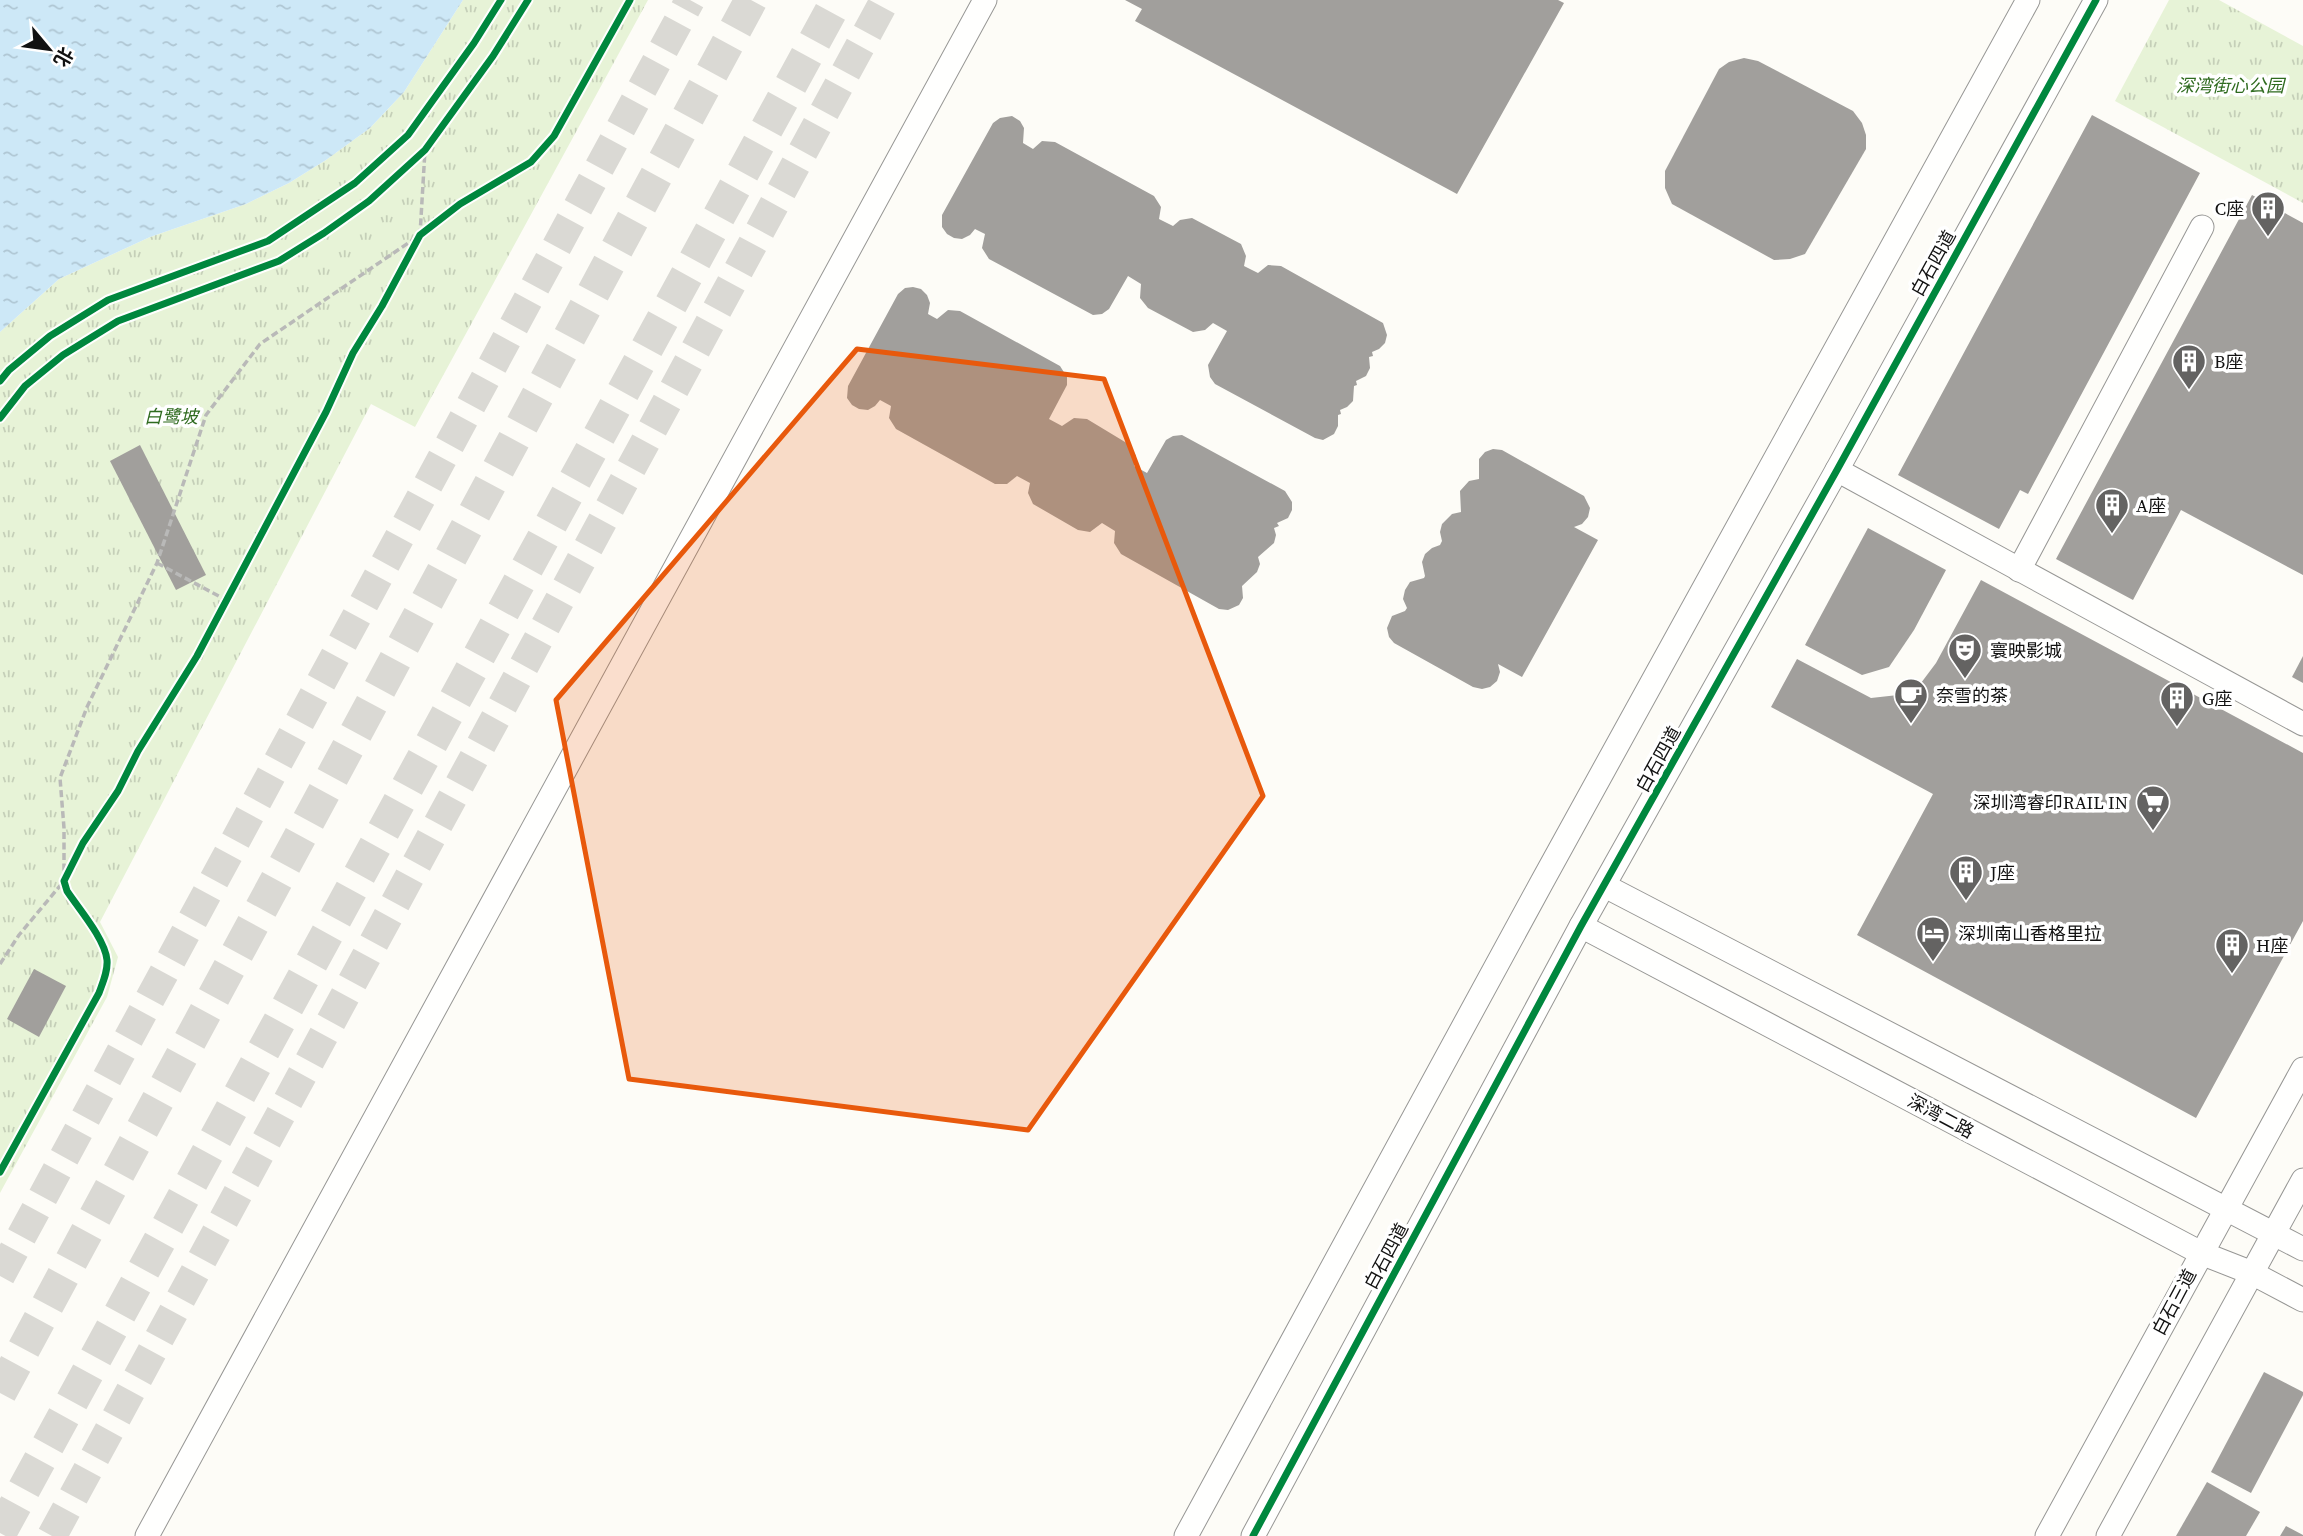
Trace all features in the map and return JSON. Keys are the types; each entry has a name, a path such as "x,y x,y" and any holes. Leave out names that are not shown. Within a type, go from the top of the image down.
{"street":[{"path":"147,1536 985,0"},
{"path":"1186,1536 1547,873 2028,0"},
{"name":"白石四道","path":"1253,1536 1581,926 2096,0"},
{"path":"2019,570 2202,228"},
{"path":"1837,470 2303,724"},
{"path":"1605,886 2303,1250"},
{"name":"深湾二路","path":"1581,926 2201,1253 2252,1273 2303,1300"},
{"name":"白石三道","path":"2047,1536 2303,1069"},
{"path":"2108,1536 2303,1180"}],"path":[{"path":"0,418 25,386 63,355 118,321 279,261 369,201 425,150 493,56 528,0"},
{"path":"414,247 420,235 425,150"},
{"path":"67,891 64,881 60,778 87,707 157,563 206,415 260,344 430,227"},
{"path":"157,563 228,596 220,611"},
{"path":"0,964 19,935 64,881 73,862"}],"highlighted area":[{"path":"857,349 1104,379 1263,796 1028,1130 629,1079 556,700"}],"green space":[{"name":"白鹭坡","path":"463,0 648,0 415,427 371,404 100,922 118,957 107,997 0,1193 0,332 59,279 150,237 246,204 289,183 326,160 370,128 404,92"},
{"name":"深湾街心公园","path":"2169,0 2219,0 2303,46 2303,203 2115,101"}],"water":[{"path":"0,0 463,0 404,92 370,128 326,160 289,183 246,204 150,237 59,279 0,332"}],"building":[{"path":"1125,0 1558,0 1564,3 1457,194 1135,21 1142,9"},
{"path":"1744,58 1758,61 1853,111 1862,123 1866,135 1866,149 1805,254 1790,259 1774,260 1672,204 1665,188 1665,171 1719,69 1729,62"},
{"path":"2092,115 2200,173 2028,494 2020,490 1999,529 1898,475"},
{"path":"1012,116 1020,121 1024,128 1023,143 1033,149 1042,141 1055,142 1154,196 1161,207 1159,219 1173,226 1180,220 1192,218 1241,244 1246,256 1244,266 1258,273 1268,265 1281,266 1383,323 1387,335 1385,343 1369,357 1370,368 1366,376 1356,381 1353,401 1340,410 1334,434 1323,440 1315,438 1215,384 1210,377 1208,365 1227,331 1213,323 1205,330 1193,332 1148,308 1140,298 1141,284 1128,276 1109,309 1102,314 1093,315 989,259 982,248 985,234 975,229 962,239 947,234 942,227 942,215 993,123 1000,118"},
{"path":"2252,195 2303,223 2303,575 2181,510 2133,600 2056,559"},
{"path":"905,288 921,289 927,295 930,303 928,314 937,319 948,310 960,311 1060,366 1067,377 1067,385 1049,419 1062,426 1074,418 1087,419 1130,445 1136,456 1134,466 1147,473 1166,440 1182,435 1285,491 1292,502 1292,510 1288,518 1277,523 1279,526 1274,528 1274,543 1258,557 1260,564 1257,572 1242,586 1243,598 1239,605 1228,610 1219,609 1121,554 1114,543 1115,531 1102,523 1090,532 1078,530 1033,504 1028,493 1030,483 1017,476 1007,484 995,484 896,429 889,418 891,406 880,400 868,410 852,405 847,398 848,386 898,294"},
{"path":"140,445 206,575 176,590 110,461"},
{"path":"1502,450 1584,496 1590,508 1588,517 1582,524 1574,527 1598,540 1522,677 1498,664 1500,672 1497,681 1482,689 1473,687 1394,643 1387,628 1392,616 1407,608 1403,599 1405,590 1410,582 1424,578 1422,562 1425,554 1440,545 1442,524 1452,514 1461,512 1460,491 1469,481 1479,479 1479,459 1485,452"},
{"path":"1868,528 1946,570 1914,630 1889,667 1862,675 1805,645"},
{"name":"深圳湾睿印RAIL IN","path":"1981,580 2303,753 2303,921 2196,1118 1857,935 1933,794 1771,707 1797,659 1871,698 1898,695 1918,687 1936,663"},
{"path":"2303,656 2303,683 2292,677"},
{"path":"34,969 66,986 39,1037 7,1019"},
{"path":"2264,1372 2303,1392 2303,1395 2251,1493 2211,1472"},
{"path":"2207,1482 2260,1512 2246,1536 2176,1536"},
{"path":"2286,1526 2303,1535 2303,1536 2280,1536"}],"tunnel":[{"path":"0,1276 690,0"},
{"path":"0,1393 751,0"},
{"path":"0,1533 837,0"},
{"path":"52,1536 885,0"}],"cycle path":[{"path":"0,381 9,370 50,336 108,300 268,241 355,183 408,135 474,43 501,0"},
{"path":"0,418 25,386 63,355 118,321 279,261 369,201 425,150 493,56 528,0"},
{"path":"0,1172 99,993 106,972 107,960 102,943 67,891 64,881 83,843 118,791 138,751 197,656 326,412 353,353 420,235 460,204 531,162 554,136 630,0"},
{"path":"1253,1536 1581,926 2096,0"}],"place":[{"name":"C座","path":"2268,238"},
{"name":"B座","path":"2189,391"},
{"name":"A座","path":"2112,535"},
{"name":"寰映影城","path":"1965,680"},
{"name":"奈雪的茶","path":"1911,725"},
{"name":"G座","path":"2177,728"},
{"name":"深圳湾睿印RAIL IN","path":"2153,832"},
{"name":"J座","path":"1966,902"},
{"name":"深圳南山香格里拉","path":"1933,963"},
{"name":"H座","path":"2232,975"}]}
